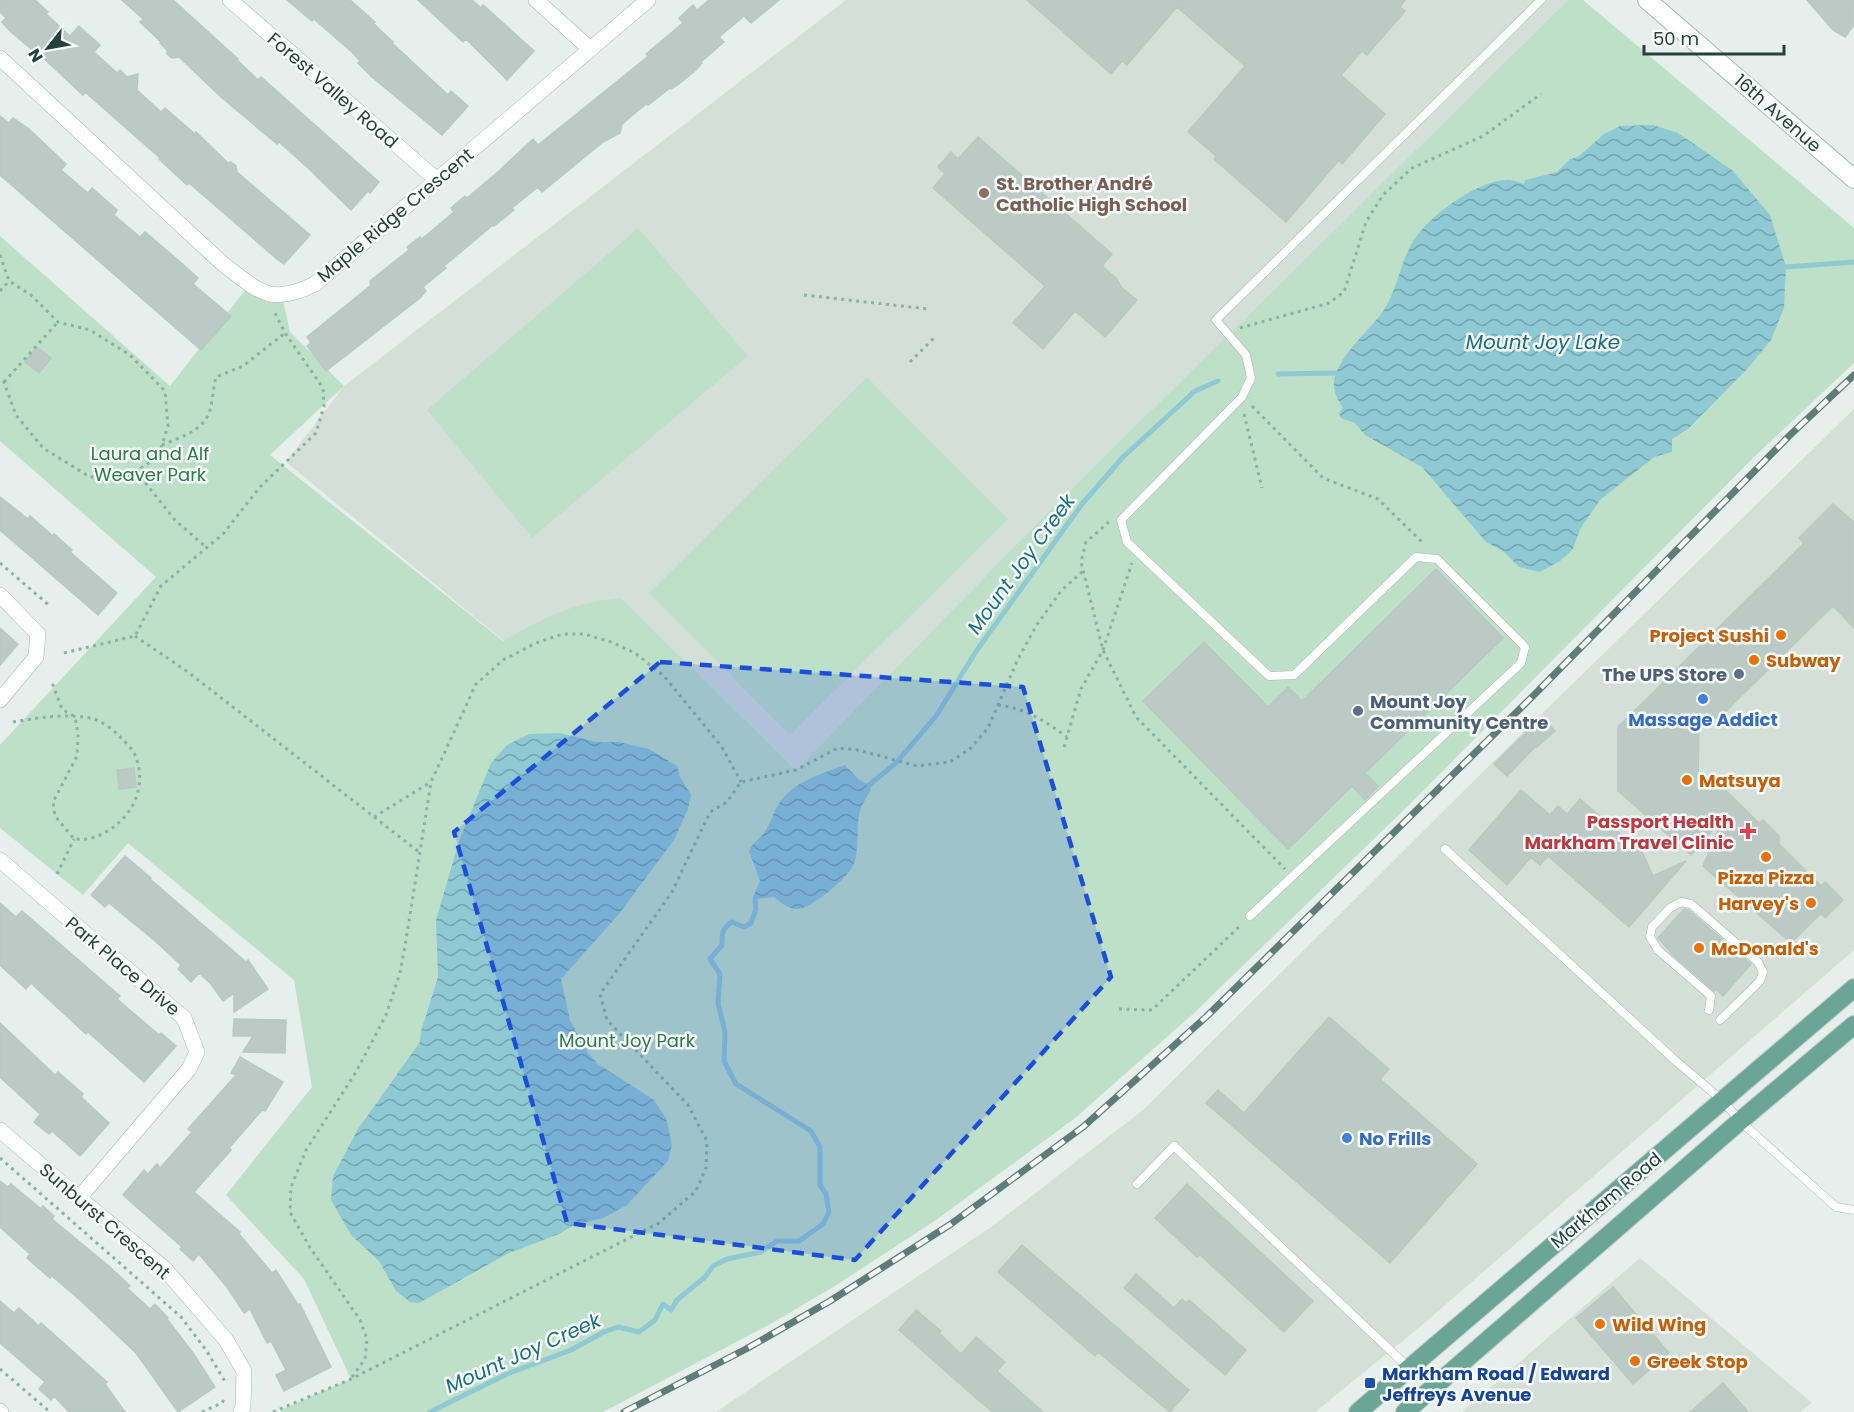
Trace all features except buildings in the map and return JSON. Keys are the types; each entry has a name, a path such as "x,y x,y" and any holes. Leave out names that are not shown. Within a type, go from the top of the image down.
{"main road":[{"name":"16th Avenue","path":"1647,0 1854,179"},
{"name":"Markham Road","path":"1358,1412 1854,988"},
{"name":"Markham Road","path":"1405,1412 1854,1025"}],"street":[{"name":"Forest Valley Road","path":"230,0 437,180"},
{"path":"536,0 590,49"},
{"name":"Maple Ridge Crescent","path":"266,293 282,296 295,294 315,284 648,0"},
{"path":"0,58 223,264 266,293"},
{"path":"0,595 38,634 36,657 0,700"},
{"name":"Park Place Drive","path":"0,860 184,1018 197,1052 189,1069 79,1198"},
{"name":"Sunburst Crescent","path":"0,1130 164,1268 226,1340 244,1371 241,1412"}],"lane":[{"path":"1250,916 1521,663 1525,647 1437,559 1416,557 1294,675 1269,676 1127,542 1121,520 1242,397 1251,378 1246,355 1216,320 1541,0"},
{"path":"1445,849 1668,1054 1723,1101 1740,1121 1836,1207 1854,1210"},
{"path":"1709,1010 1711,996 1658,950 1650,937 1652,927 1670,908 1681,902 1691,904 1758,962 1763,972 1760,981 1720,1020"},
{"path":"1137,1184 1174,1146 1409,1368"}],"path":[{"path":"1226,331 1329,303 1344,292 1366,222 1383,195 1412,168 1483,136 1541,94"},
{"path":"0,255 9,281 31,295 58,322 90,330 130,355 165,391 168,426 158,457 129,476 90,477 43,448 16,415 4,382 0,379"},
{"path":"0,291 9,281"},
{"path":"135,636 161,586 223,534 260,487 316,433 324,406 323,388 285,333 266,293"},
{"path":"804,295 928,309"},
{"path":"4,382 58,322"},
{"path":"162,445 197,430 210,411 216,377 243,366 285,333"},
{"path":"910,362 936,336"},
{"path":"1242,397 1244,421 1262,488"},
{"path":"1242,397 1323,478 1378,499 1437,559"},
{"path":"136,471 175,520 207,548"},
{"path":"1121,520 1110,521 1086,542 1081,562 1103,650 1136,717 1293,876"},
{"path":"1064,747 1081,689 1103,650 1137,552"},
{"path":"0,563 50,606"},
{"path":"273,1412 351,1379 659,1223 696,1191 706,1168 707,1141 688,1105 607,1020 600,994 672,892 710,812 727,802 741,783 796,770 838,748 858,750 917,766 950,762 971,748 988,728 1017,661 1036,626 1061,591 1083,571"},
{"path":"351,1379 365,1359 367,1339 360,1320 309,1246 290,1212 291,1186 306,1150 356,1072 386,1016 400,973 431,782 476,684 503,660 536,643 563,634 584,634 611,642 635,653 664,676 722,747 741,783"},
{"path":"64,653 135,636 188,672 419,852"},
{"path":"51,680 62,709 75,717 78,735 77,756 53,802 55,816 74,839"},
{"path":"998,705 1022,710 1042,719 1067,737"},
{"path":"13,722 53,716 92,718 115,731 135,753 141,780 135,803 120,824 91,838 74,839"},
{"path":"374,817 431,782"},
{"path":"57,874 74,839"},
{"path":"1119,1009 1152,1010 1250,916"},
{"path":"0,1158 181,1317 206,1350 227,1385"},
{"path":"0,1369 50,1412"},
{"path":"202,1412 222,1402 228,1394"}],"highlighted area":[{"path":"660,662 1023,687 1111,977 855,1260 567,1223 454,832"}],"shaded area":[{"name":"St. Brother André Catholic High School","path":"846,0 1568,0 1052,508 796,770 621,598 504,641 286,462 344,386"},
{"path":"1854,409 1854,950 1421,1326 1315,1412 716,1412 994,1225 1143,1110 1510,745"},
{"path":"1640,1258 1812,1403 1800,1412 1462,1412"}],"green space":[{"name":"Mount Joy Park","path":"1568,0 1583,0 1854,228 1854,363 1754,457 1407,807 1193,1014 1074,1119 936,1220 835,1286 767,1326 603,1412 280,1412 351,1379 304,1279 226,1195 312,1087 294,980 128,843 83,895 0,828 0,745 156,577 0,441 0,236 170,386 250,284 282,296 290,332 344,386 270,455 503,641 559,612 588,603 621,598 796,770 1052,508"},
{"path":"638,228 748,356 532,538 427,410"},
{"path":"867,377 1008,519 790,735 649,593"}],"water":[{"name":"Mount Joy Lake","path":"1653,125 1678,133 1732,170 1770,215 1786,267 1784,308 1771,340 1748,368 1688,429 1672,439 1672,452 1654,457 1600,500 1580,529 1573,549 1560,561 1540,572 1519,567 1503,551 1486,542 1422,467 1365,435 1355,423 1341,418 1339,413 1343,408 1336,394 1334,381 1337,370 1352,347 1385,308 1411,245 1418,234 1439,213 1466,194 1494,182 1510,180 1524,184 1525,180 1557,172 1570,159 1578,157 1604,134 1620,126"},
{"path":"560,733 596,742 619,742 649,749 677,766 680,777 691,795 688,809 674,840 619,914 561,979 570,1020 588,1053 598,1064 654,1100 666,1118 672,1145 668,1161 627,1205 603,1218 574,1225 559,1234 507,1254 419,1303 410,1302 396,1291 379,1261 351,1235 331,1200 333,1176 358,1129 420,1042 421,1031 438,977 436,920 459,841 491,763 507,745 529,734"},
{"path":"845,765 858,779 869,785 871,790 860,812 856,853 850,871 821,898 799,909 789,907 774,897 755,899 753,897 760,881 749,851 766,830 778,805 791,790 799,785"}],"waterway":[{"name":"Mount Joy Creek","path":"1786,267 1854,262"},
{"name":"Mount Joy Creek","path":"1278,374 1336,373"},
{"name":"Mount Joy Creek","path":"869,785 896,763 936,716 977,650 1082,504 1123,457 1195,391 1218,381"},
{"name":"Mount Joy Creek","path":"430,1412 507,1374 571,1350 604,1332 618,1327 639,1332 655,1320 663,1304 671,1310 677,1300 705,1277 713,1266 727,1259 761,1252 777,1241 799,1241 823,1224 829,1212 826,1194 820,1185 820,1147 811,1131 736,1084 724,1061 725,1032 718,1003 720,974 710,959 722,945 723,932 729,924 732,922 744,927 751,923 756,909 755,899"}],"railway":[{"path":"624,1412 746,1349 830,1301 951,1224 1083,1127 1206,1017 1536,693 1789,436 1854,375"}],"place":[{"name":"St. Brother André Catholic High School","path":"984,193"},
{"name":"Project Sushi","path":"1781,635"},
{"name":"Subway","path":"1754,660"},
{"name":"The UPS Store","path":"1739,674"},
{"name":"Massage Addict","path":"1703,699"},
{"name":"Mount Joy Community Centre","path":"1358,711"},
{"name":"Matsuya","path":"1687,780"},
{"name":"Passport Health Markham Travel Clinic","path":"1748,831"},
{"name":"Pizza Pizza","path":"1766,857"},
{"name":"Harvey's","path":"1811,903"},
{"name":"McDonald's","path":"1699,948"},
{"name":"No Frills","path":"1347,1138"},
{"name":"Wild Wing","path":"1600,1324"},
{"name":"Greek Stop","path":"1635,1361"},
{"name":"Markham Road / Edward Jeffreys Avenue","path":"1370,1383"}],"park label":[{"name":"Laura and Alf Weaver Park","path":"150,463"}]}
